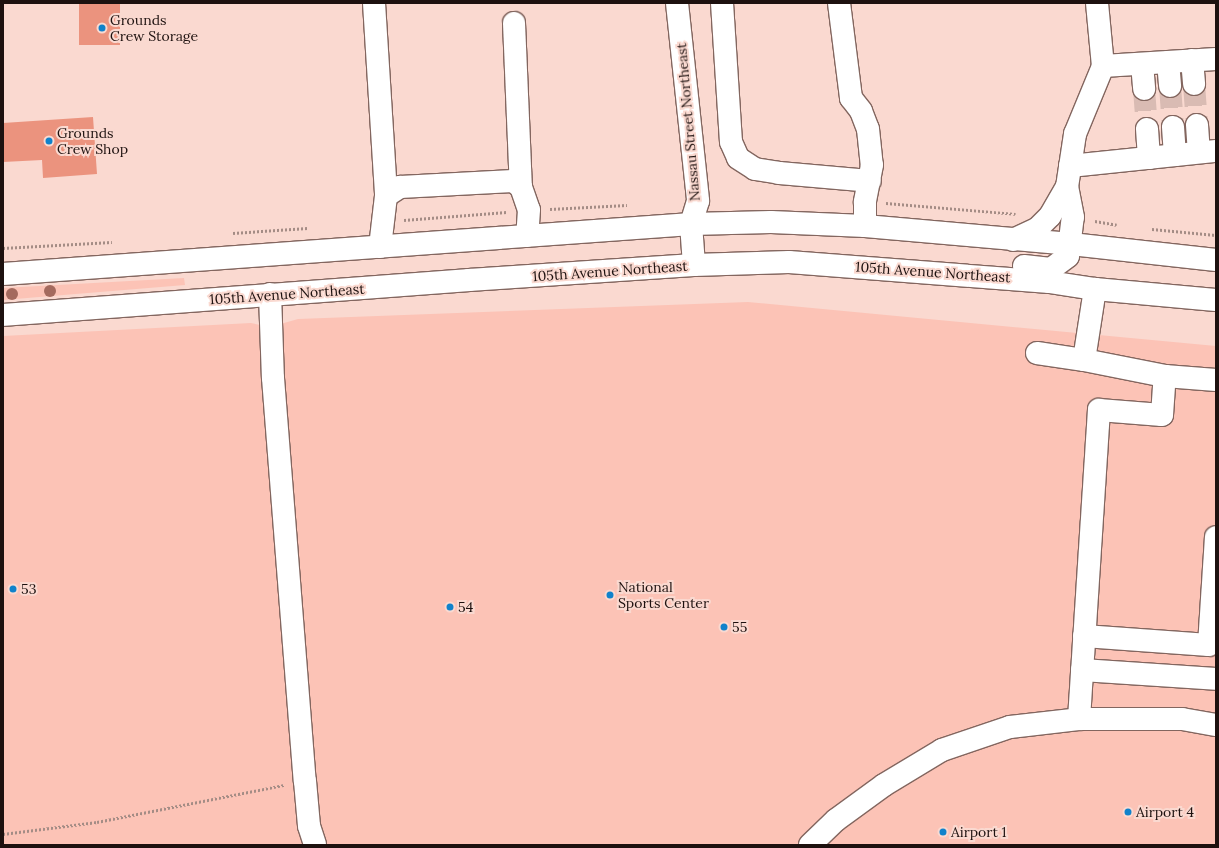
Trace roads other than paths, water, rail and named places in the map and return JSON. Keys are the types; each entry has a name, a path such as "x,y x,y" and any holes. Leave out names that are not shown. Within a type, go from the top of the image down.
{"street":[{"path":"374,3 386,196 380,247"},
{"name":"Nassau Street Northeast","path":"677,3 698,201 691,224 694,265"},
{"path":"722,3 731,142 738,158 755,169 779,173 870,181"},
{"path":"839,3 850,98 861,110 868,129 872,165 865,202 865,226"},
{"path":"960,274 995,264 1051,269 1068,256 1071,244 1073,217 1067,187 1075,134 1103,66 1097,3"},
{"path":"514,23 521,187 529,210 527,236"},
{"path":"1103,66 1216,59"},
{"path":"1192,60 1194,84"},
{"path":"1168,62 1170,86"},
{"path":"1142,64 1144,89"},
{"path":"1070,166 1207,152 1197,125"},
{"path":"1173,126 1175,155"},
{"path":"1147,129 1149,158"},
{"path":"386,196 400,187 513,181 521,187"},
{"path":"1013,240 1037,228 1050,216 1067,187"},
{"path":"3,274 691,224 771,222 865,226 1071,244 1216,260"},
{"name":"105th Avenue Northeast","path":"3,315 270,294 694,265 789,262 960,274 1049,282 1095,289 1216,300"},
{"path":"1084,360 1095,289"},
{"path":"270,294 273,378 305,781 309,826 314,845"},
{"path":"1037,353 1084,360 1165,376 1216,380"},
{"path":"1079,719 1099,410 1162,415 1165,376"},
{"path":"1084,636 1209,645 1216,536"},
{"path":"1082,670 1216,679"},
{"path":"810,845 836,820 884,784 942,750 1010,727 1079,719 1182,719 1216,725"}],"tunnel":[{"path":"1194,84 1197,125"},
{"path":"1170,86 1173,127"},
{"path":"1144,89 1147,129"}],"place":[{"name":"Grounds Crew Storage","path":"102,28"},
{"name":"Grounds Crew Shop","path":"49,141"},
{"name":"53","path":"13,589"},
{"name":"National Sports Center","path":"610,595"},
{"name":"54","path":"450,607"},
{"name":"55","path":"724,627"},
{"name":"Airport 4","path":"1128,812"},
{"name":"Airport 1","path":"943,832"}]}
